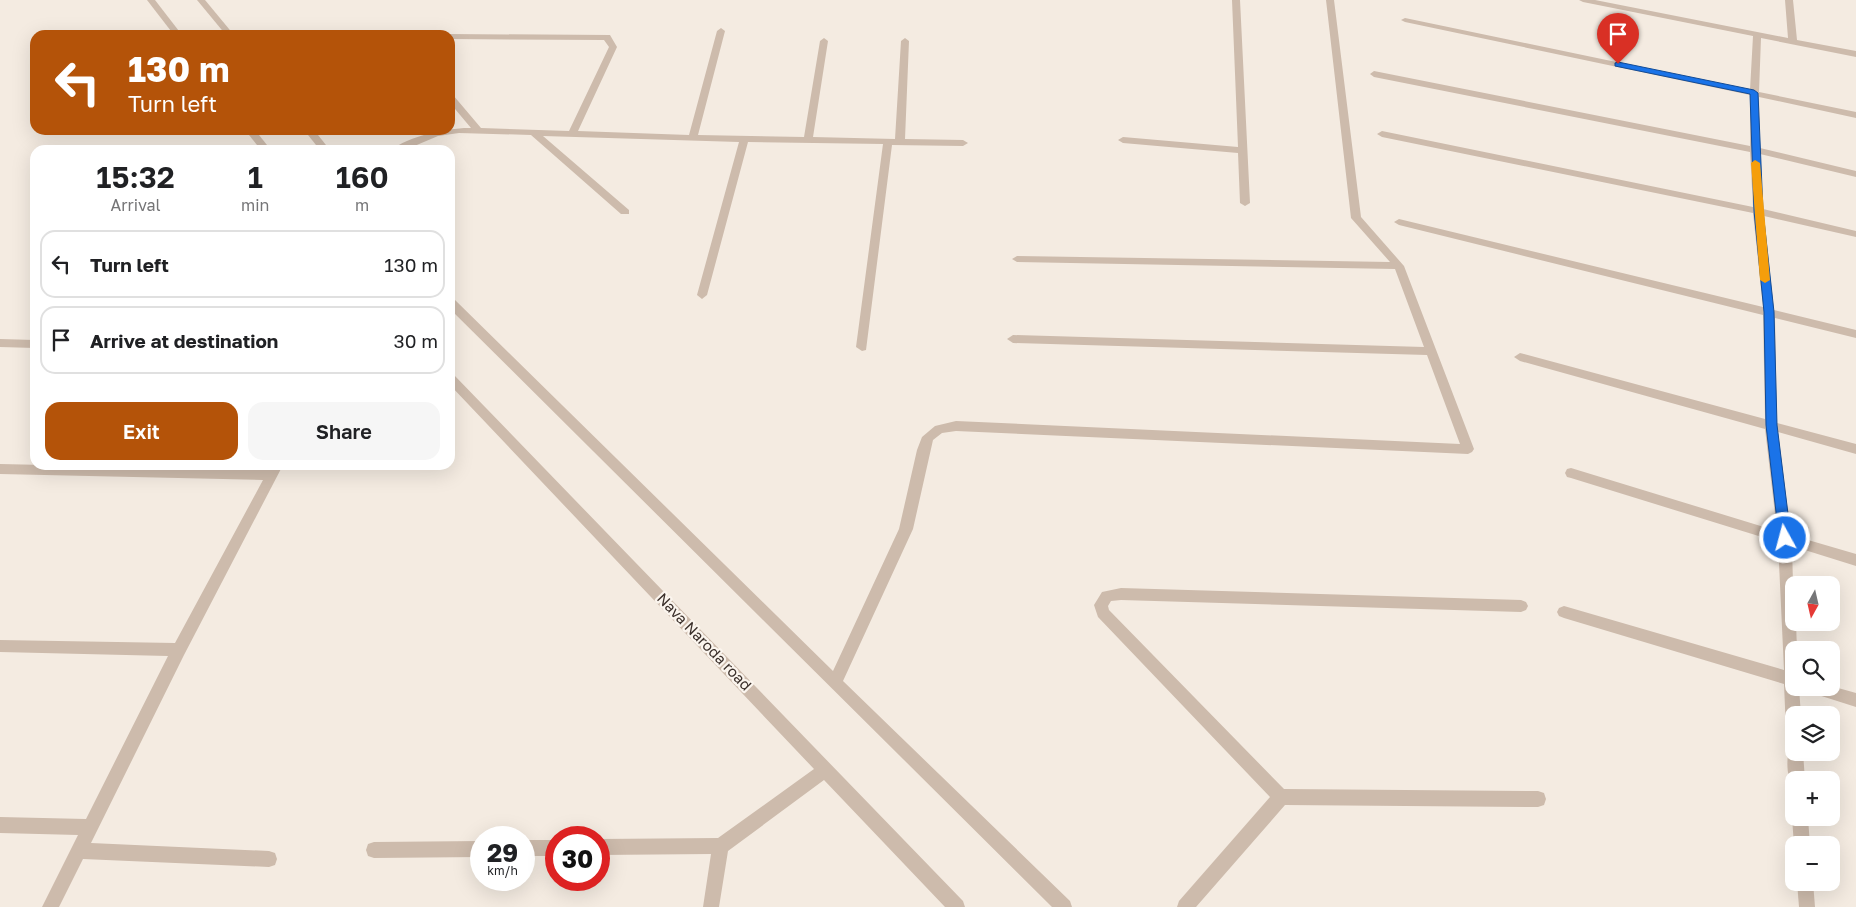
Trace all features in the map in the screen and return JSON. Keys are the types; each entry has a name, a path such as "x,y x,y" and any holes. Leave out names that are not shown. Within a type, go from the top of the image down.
{"street":[{"path":"152,0 174,30"},
{"path":"201,0 226,30"},
{"path":"1236,0 1246,203"},
{"path":"834,683 906,528 923,450 928,437 939,429 966,426 1468,449 1399,266 1356,218 1330,0"},
{"path":"1583,0 1856,54"},
{"path":"1789,0 1793,42"},
{"path":"1405,20 1856,116"},
{"path":"693,138 721,31"},
{"path":"1757,34 1754,93 1758,211 1769,312 1771,425 1785,538 1790,641"},
{"path":"455,36 607,38 613,47 572,134"},
{"path":"808,141 824,41"},
{"path":"900,142 905,41"},
{"path":"1374,74 1755,150 1856,174"},
{"path":"455,103 478,130"},
{"path":"455,131 808,141 963,143"},
{"path":"533,132 625,212"},
{"path":"1382,134 1758,211 1856,234"},
{"path":"254,135 262,145"},
{"path":"313,135 321,145"},
{"path":"410,145 436,135"},
{"path":"702,295 744,139"},
{"path":"1123,140 1242,150"},
{"path":"862,347 888,142"},
{"path":"1399,222 1856,334"},
{"path":"1017,259 1399,266"},
{"path":"455,307 834,683 1064,907"},
{"path":"1013,339 1432,351"},
{"path":"0,343 30,344"},
{"path":"1520,357 1856,449"},
{"name":"Nava Naroda road","path":"455,383 957,907"},
{"path":"0,469 30,469"},
{"path":"50,907 179,650 275,470"},
{"path":"1572,473 1856,560"},
{"path":"1521,606 1121,594 1107,596 1102,605 1104,613 1281,797 1538,799"},
{"path":"1564,612 1785,677"},
{"path":"0,646 179,650"},
{"path":"1840,695 1856,700"},
{"path":"610,847 721,846 826,769"},
{"path":"1185,907 1281,797"},
{"path":"0,825 91,827"},
{"path":"710,907 721,846"},
{"path":"374,850 470,848"},
{"path":"79,851 269,859"},
{"path":"1805,891 1806,907"}],"slow traffic":[{"path":"1755,163 1765,280"}],"route":[{"path":"1618,64 1754,93 1758,211 1769,312 1771,425 1785,538"}]}
